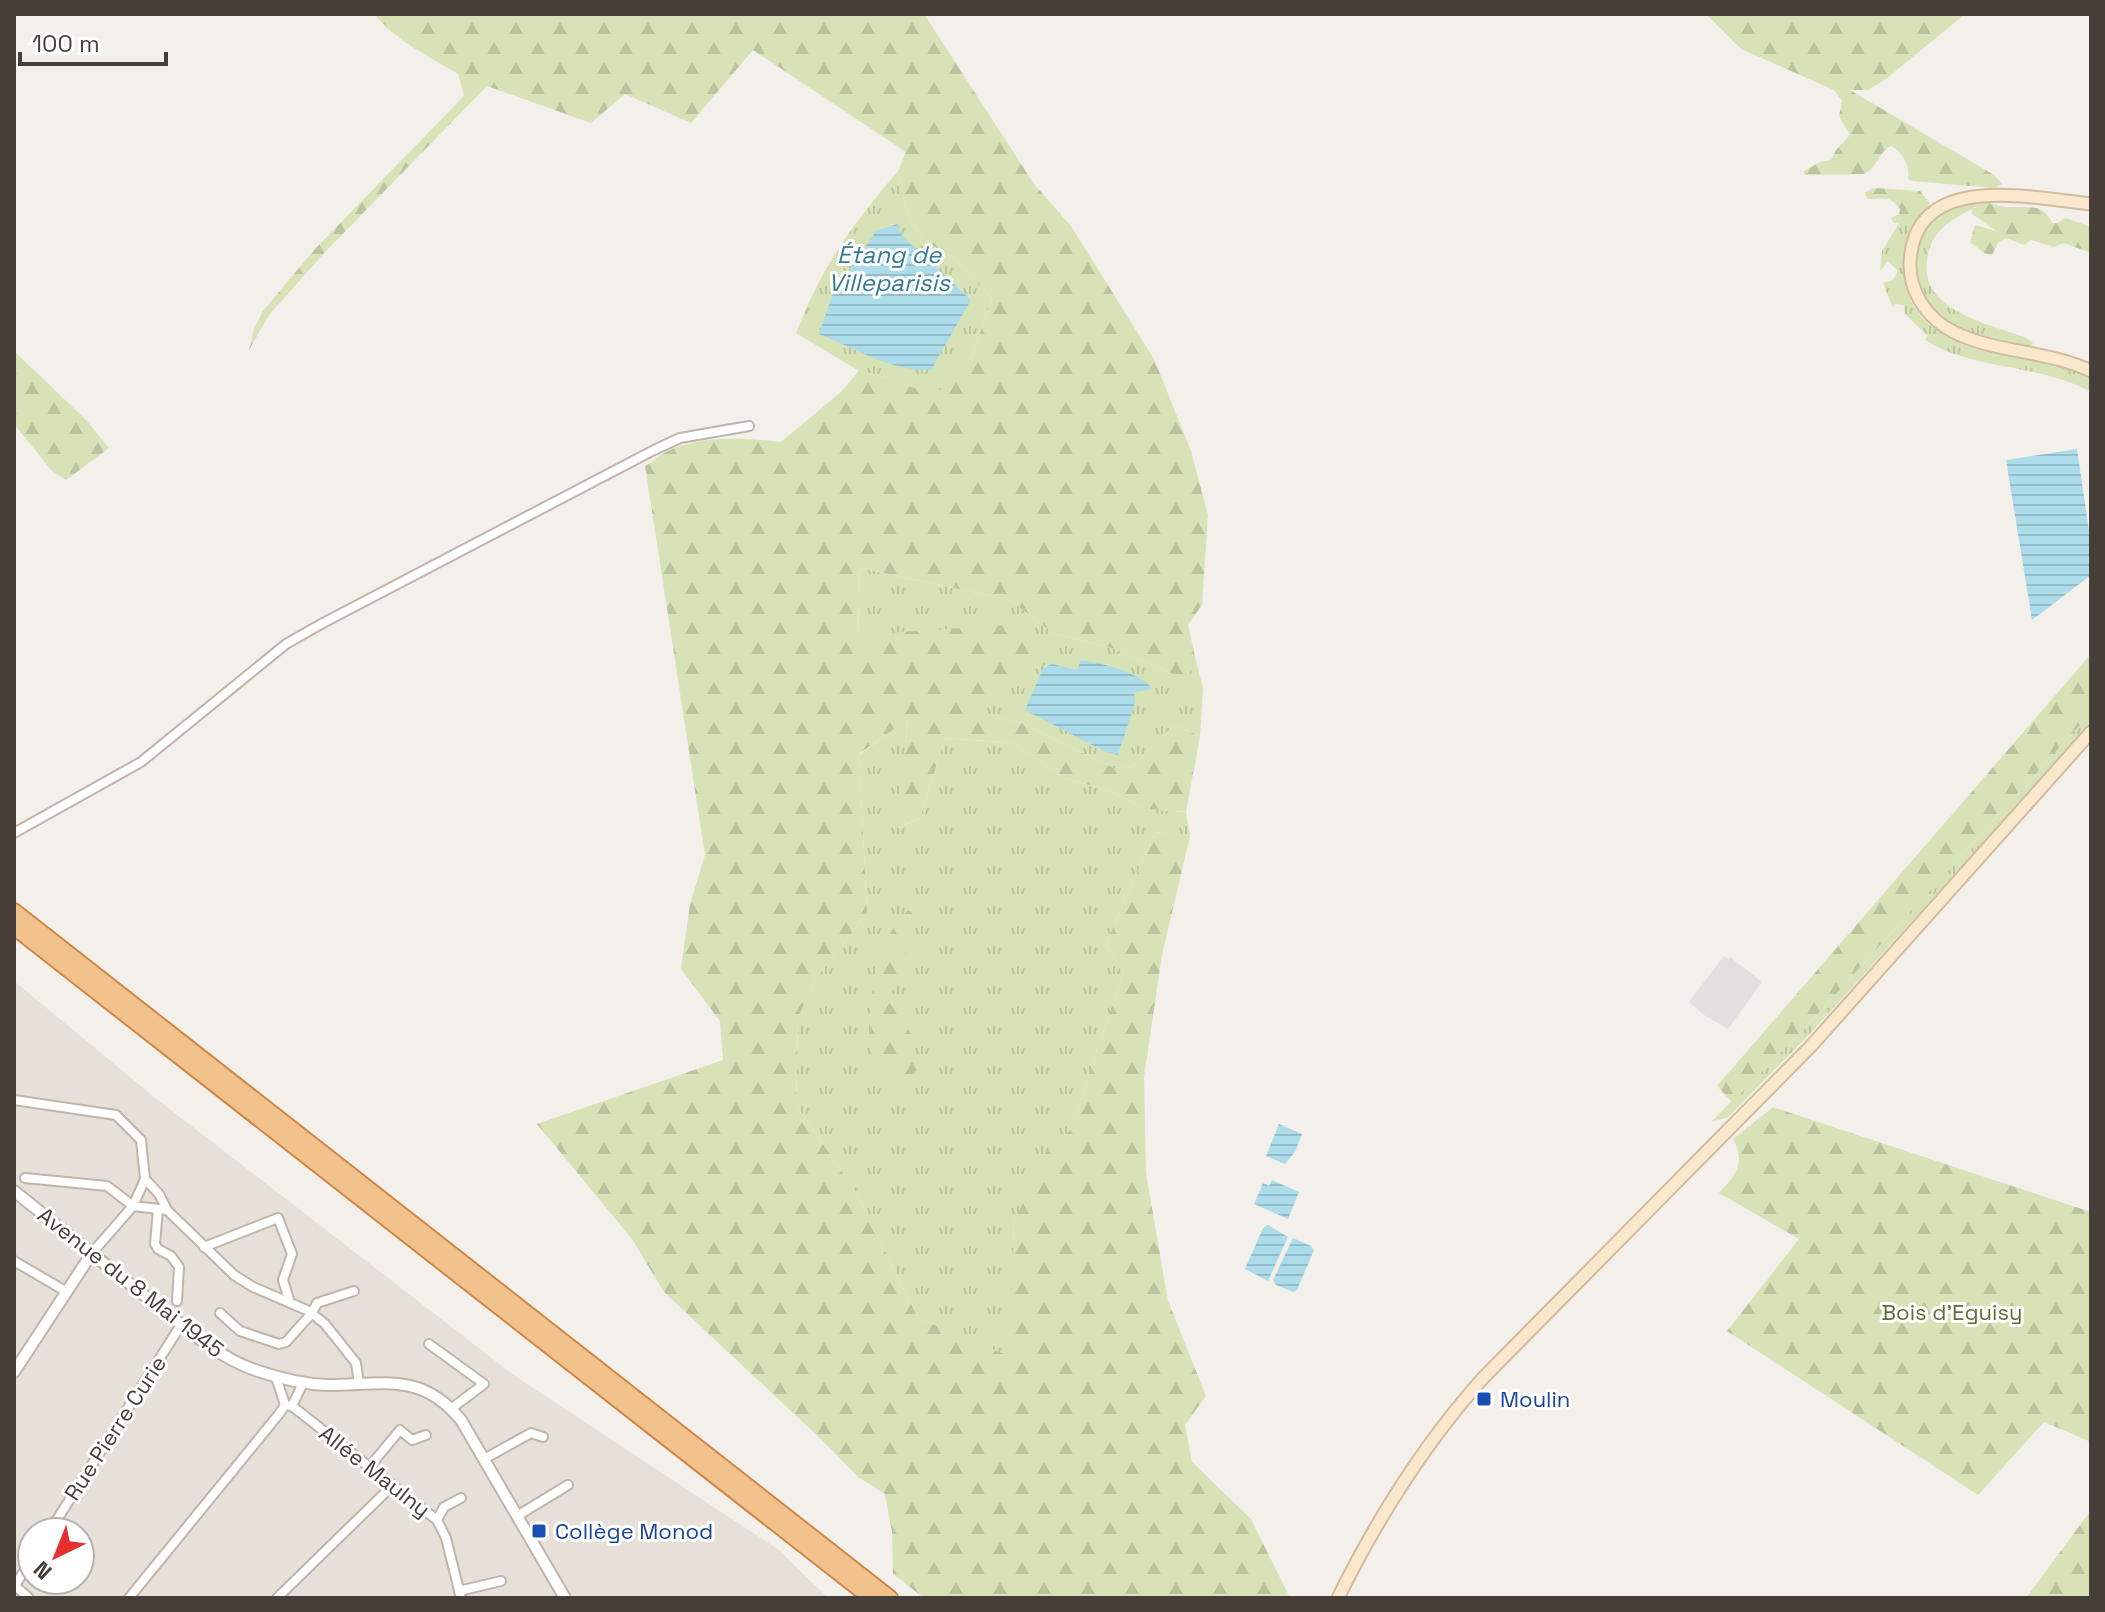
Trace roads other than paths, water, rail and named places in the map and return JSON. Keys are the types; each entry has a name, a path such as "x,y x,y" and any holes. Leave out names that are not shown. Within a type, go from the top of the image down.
{"highway":[{"path":"14,911 890,1598"},
{"path":"14,927 871,1598"}],"main road":[{"path":"2091,204 1990,195 1954,200 1925,222 1912,248 1910,268 1919,300 1928,313 1946,327 1972,339 2054,357 2091,371"},
{"path":"1338,1598 1414,1464 1456,1408 1811,1046 2091,732"}],"street":[{"path":"14,833 141,762 286,644 352,607 680,438 749,426"},
{"path":"14,1100 116,1115 141,1140 145,1179 133,1206 92,1253 14,1372"},
{"path":"25,1178 107,1186 133,1206 162,1210 185,1226 234,1275 253,1287 312,1313 335,1334 356,1363 359,1384"},
{"path":"145,1179 159,1194 162,1210 155,1244 171,1256 179,1267 177,1301"},
{"name":"Avenue du 8 Mai 1945","path":"14,1191 181,1325 220,1353 250,1369 303,1383 400,1382 429,1391 452,1408 565,1598"},
{"path":"204,1247 278,1218 292,1254 283,1280 290,1303"},
{"path":"14,1261 67,1292"},
{"path":"220,1313 240,1331 279,1344 286,1342 317,1303 354,1291"},
{"name":"Rue Pierre Curie","path":"59,1516 181,1325"},
{"path":"429,1344 484,1384 452,1408"},
{"path":"276,1377 288,1405"},
{"path":"129,1598 303,1383"},
{"name":"Allée Maulny","path":"288,1405 437,1520 446,1538 460,1594"},
{"path":"370,1466 400,1430 412,1440 426,1435"},
{"path":"484,1459 531,1433 543,1437"},
{"path":"277,1598 393,1485"},
{"path":"517,1516 568,1485"},
{"path":"437,1520 444,1507 461,1498"},
{"path":"460,1594 501,1581"},
{"path":"15,1585 29,1598"}],"water":[{"name":"Étang de Villeparisis","path":"897,224 902,236 971,300 931,370 888,363 819,334 832,296 876,231"},
{"path":"2077,449 2091,545 2091,575 2032,620 2006,460"},
{"path":"1081,660 1129,673 1153,689 1134,692 1135,703 1118,755 1106,752 1025,710 1043,668 1052,664 1077,670"},
{"path":"1279,1124 1302,1134 1295,1152 1285,1164 1266,1156"},
{"path":"1272,1180 1299,1192 1288,1219 1254,1204 1263,1183 1269,1186"},
{"path":"1268,1225 1288,1237 1268,1281 1245,1269 1263,1228"},
{"path":"1293,1238 1314,1250 1297,1290 1293,1292 1276,1285 1273,1280"}],"place":[{"name":"Moulin","path":"1484,1399"},
{"name":"Collège Monod","path":"539,1531"}],"park label":[{"name":"Bois d'Eguisy","path":"1952,1312"}]}
